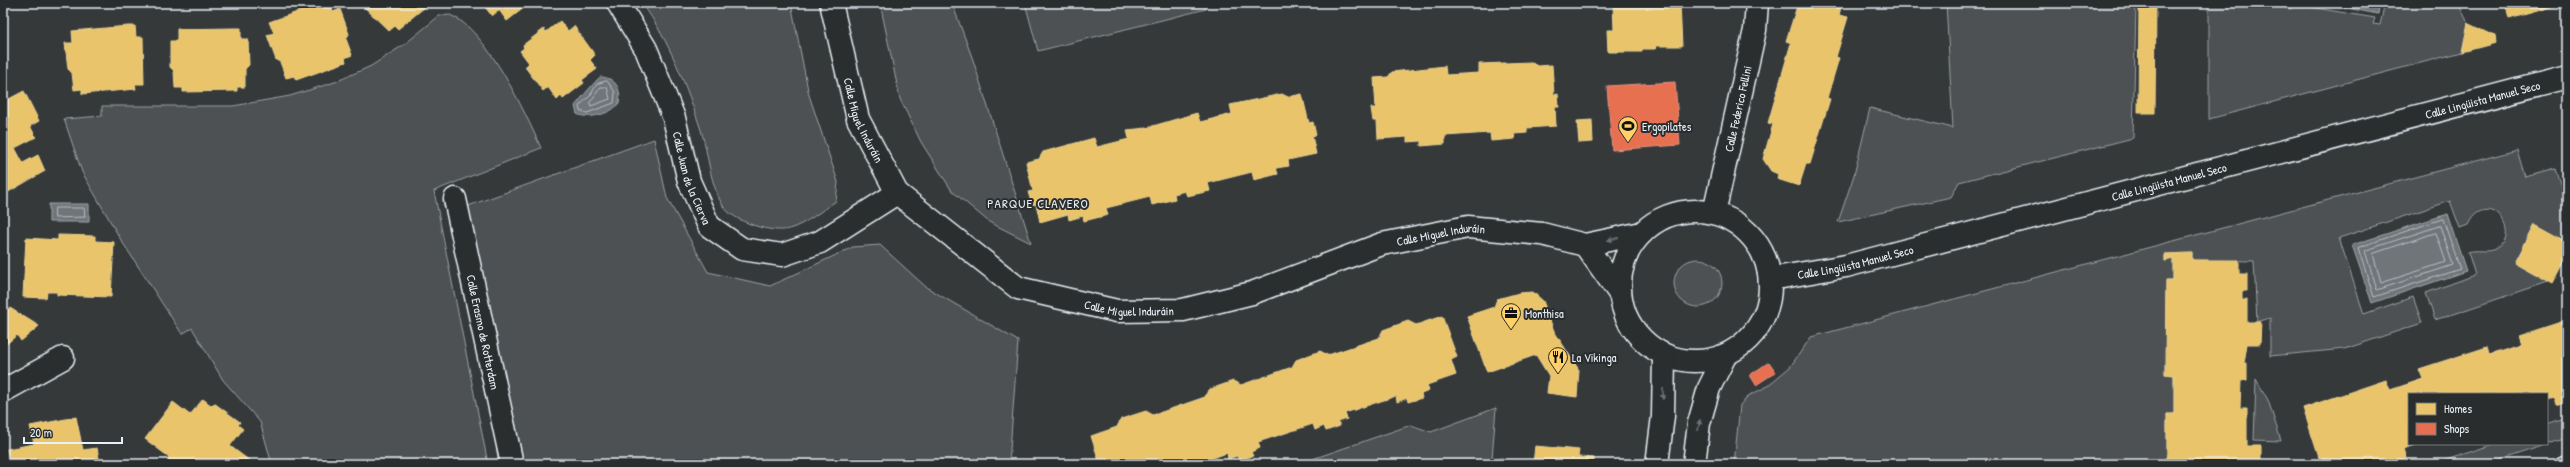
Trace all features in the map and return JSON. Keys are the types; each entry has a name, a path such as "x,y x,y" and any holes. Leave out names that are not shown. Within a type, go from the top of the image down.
{"street":[{"name":"Calle Juan de la Cierva","path":"618,3 646,49 674,118 689,181 709,226 742,249 782,255 820,242 897,193"},
{"name":"Calle Miguel Induráin","path":"831,3 858,119 897,193 1018,288 1118,311 1184,310 1252,293 1382,244 1468,227 1542,234 1585,245"},
{"name":"Calle Federico Fellini","path":"1714,213 1749,60 1757,3"},
{"name":"Calle Lingüista Manuel Seco","path":"1770,279 1846,266 2567,77"},
{"name":"Calle Erasmo de Rotterdam","path":"455,199 512,464"},
{"path":"1692,210 1714,213 1735,222 1751,235 1762,251 1770,279 1771,291 1767,311 1757,330 1743,345 1725,356 1705,362 1684,362 1664,356 1647,345 1634,331 1624,313 1620,294 1621,272 1628,251 1642,232 1656,221 1673,214 1692,210"},
{"path":"1620,294 1585,245 1642,232"},
{"path":"1657,464 1663,416 1664,356"},
{"path":"1694,464 1700,423 1709,388 1725,356"},
{"path":"3,392 63,358"}],"lane":[{"path":"2561,464 2567,462"}],"shaded area":[{"path":"642,3 791,3 809,95 838,182 836,201 801,224 782,230 773,230 753,225 735,217 728,212 718,197 712,178 704,139 683,80 669,48"},
{"path":"880,3 952,3 973,60 1031,243 989,222 952,191 921,142 900,99"},
{"path":"1025,3 1204,3 1206,9 1038,51"},
{"path":"1946,3 2136,3 2133,138 1959,182 1951,197 1838,222 1854,175 1870,108 1953,128"},
{"path":"2209,3 2285,3 2284,8 2291,9 2292,4 2375,18 2373,24 2380,25 2385,3 2458,3 2468,23 2462,52 2209,119"},
{"path":"450,15 464,23 477,36 491,54 515,94 541,148 434,191 488,464 272,464 260,422 223,380 192,328 182,334 121,240 82,172 64,119 102,116 102,106 233,106 290,96 335,82 371,66 405,44 439,16"},
{"path":"654,139 667,198 708,272 770,286 853,247 880,245 926,287 1018,341 1009,464 520,464 468,206"},
{"path":"2517,150 2525,177 2555,169 2567,206 2567,242 2534,224 2514,263 2548,282 2435,320 2426,293 2475,275 2468,252 2489,251 2495,249 2504,242 2507,234 2506,225 2501,217 2493,212 2484,210 2476,214 2468,225 2460,228 2450,201 2339,238 2364,314 2413,297 2422,323 2345,349 2270,356 2270,318 2257,322 2254,261 2192,260 2192,253 2165,254 2165,261 2173,259 2173,280 2166,280 2165,374 2174,375 2174,414 2167,414 2167,464 1734,464 1740,405 1748,396 1766,387 1790,367 1811,337"},
{"path":"1693,259 1703,259 1715,266 1722,278 1722,288 1715,300 1703,307 1693,307 1685,303 1678,296 1674,288 1674,278 1678,270 1685,263"},
{"path":"2256,379 2268,400 2281,441 2254,440"},
{"path":"1496,408 1492,459 1503,458 1502,464 1298,464 1411,425 1431,432"},
{"path":"2567,419 2567,438 2548,444 2548,426"},
{"path":"2491,445 2545,445 2487,464 2434,464"}],"water":[{"path":"2321,3 2380,3 2378,14"},
{"path":"600,77 610,79 616,85 620,98 619,103 616,107 600,115 582,116 577,114 575,106"},
{"path":"49,204 89,204 89,222 49,222"},
{"path":"2447,214 2466,271 2372,303 2352,245"}],"building: Homes":[{"path":"323,3 330,3 333,12 340,9 349,34 346,39 352,55 345,58 346,62 296,80 294,76 286,78 280,62 276,60 267,35 274,33 269,22"},
{"path":"360,3 430,3 398,29 395,26 389,31"},
{"path":"482,3 530,3 507,21 499,10 492,16"},
{"path":"1613,3 1680,3 1682,46 1655,46 1656,49 1642,49 1642,52 1608,52 1607,30 1614,30"},
{"path":"1798,3 1842,3 1839,15 1848,17 1836,57 1839,58 1827,98 1830,99 1810,164 1806,164 1799,186 1777,179 1778,174 1771,171 1763,159 1773,124 1768,123 1791,43 1786,41"},
{"path":"2139,3 2156,3 2155,113 2138,113"},
{"path":"2505,3 2566,3 2509,19"},
{"path":"560,21 568,31 574,26 595,55 590,60 597,69 582,80 584,83 563,99 561,96 557,100 548,87 543,91 525,67 529,63 520,51 524,48 523,45 544,29 546,32"},
{"path":"2468,23 2495,36 2496,43 2462,52"},
{"path":"135,26 136,37 143,37 144,84 135,84 136,89 82,94 82,89 74,90 72,73 68,69 65,43 73,43 72,31"},
{"path":"241,28 241,39 248,39 249,65 245,69 245,87 237,87 237,91 183,92 183,88 175,88 174,71 170,67 170,41 177,41 177,29"},
{"path":"1532,62 1537,66 1552,65 1554,95 1558,94 1559,107 1555,107 1556,126 1527,128 1527,133 1514,134 1515,139 1491,141 1490,133 1445,136 1445,144 1421,146 1421,141 1407,142 1407,137 1378,139 1377,121 1373,121 1371,108 1376,108 1374,78 1388,77 1392,72 1445,66 1446,75 1479,73 1479,64"},
{"path":"24,91 39,121 30,126 36,137 15,148 23,163 38,155 45,171 3,195 3,102"},
{"path":"1282,94 1288,97 1302,94 1309,123 1313,122 1316,135 1312,136 1316,154 1288,160 1289,166 1276,168 1278,174 1254,180 1252,172 1208,183 1210,191 1187,196 1185,191 1174,194 1175,199 1152,205 1150,197 1106,208 1108,215 1084,221 1083,216 1069,220 1068,214 1040,222 1036,204 1032,205 1028,192 1033,191 1026,162 1039,159 1043,152 1094,138 1097,147 1129,139 1127,130 1146,128 1197,113 1200,122 1232,114 1230,105"},
{"path":"1592,120 1593,142 1579,143 1577,121"},
{"path":"2534,224 2567,242 2567,255 2552,284 2514,263"},
{"path":"58,235 95,236 95,241 114,242 111,297 57,295 57,292 47,292 46,298 23,297 26,238 58,240"},
{"path":"2192,253 2192,260 2239,260 2239,274 2247,274 2247,291 2242,291 2242,300 2247,300 2247,322 2261,322 2260,344 2247,344 2244,363 2247,363 2247,380 2241,381 2240,408 2247,408 2247,446 2261,446 2261,464 2167,464 2167,414 2174,414 2174,375 2165,374 2166,280 2173,280 2173,259 2165,261 2165,254"},
{"path":"1533,292 1543,301 1554,331 1579,370 1577,397 1547,393 1549,376 1536,355 1487,372 1467,316 1494,307 1497,299 1519,293"},
{"path":"10,308 39,326 21,341 17,335 3,347 3,314"},
{"path":"1442,316 1457,357 1451,360 1456,375 1427,385 1429,391 1421,394 1422,398 1408,402 1407,398 1397,402 1396,396 1345,413 1347,419 1338,422 1340,426 1326,431 1324,426 1315,430 1313,424 1258,442 1260,448 1251,452 1253,456 1239,460 1237,456 1228,459 1227,453 1195,464 1091,464 1099,461 1091,436 1117,427 1121,419 1146,411 1153,415 1205,397 1208,390 1233,381 1241,385 1292,367 1296,360 1320,351 1328,355 1379,338 1383,330 1408,321 1416,325"},
{"path":"2567,320 2567,402 2557,406 2555,398 2548,400 2548,393 2408,393 2408,445 2415,445 2403,449 2406,458 2386,464 2321,464 2303,408 2386,380 2390,390 2423,379 2419,369 2487,347 2489,355 2521,345 2518,336"},
{"path":"203,399 212,406 214,403 240,422 238,425 243,429 230,446 254,464 173,464 167,460 169,457 145,439 173,402 190,415"},
{"path":"76,417 83,450 97,448 100,464 7,464 10,463 7,449 34,444 30,426"},
{"path":"1535,446 1579,450 1578,457 1594,458 1594,464 1533,464"}],"building: Shops":[{"path":"1675,82 1680,145 1612,150 1607,86"},
{"path":"1769,362 1776,372 1756,385 1750,375"}],"place":[{"name":"Ergopilates","path":"1628,143"},
{"name":"Monthisa","path":"1511,330"},
{"name":"La Vikinga","path":"1558,374"}],"district":[{"name":"PARQUE CLAVERO","path":"1038,203"}]}
